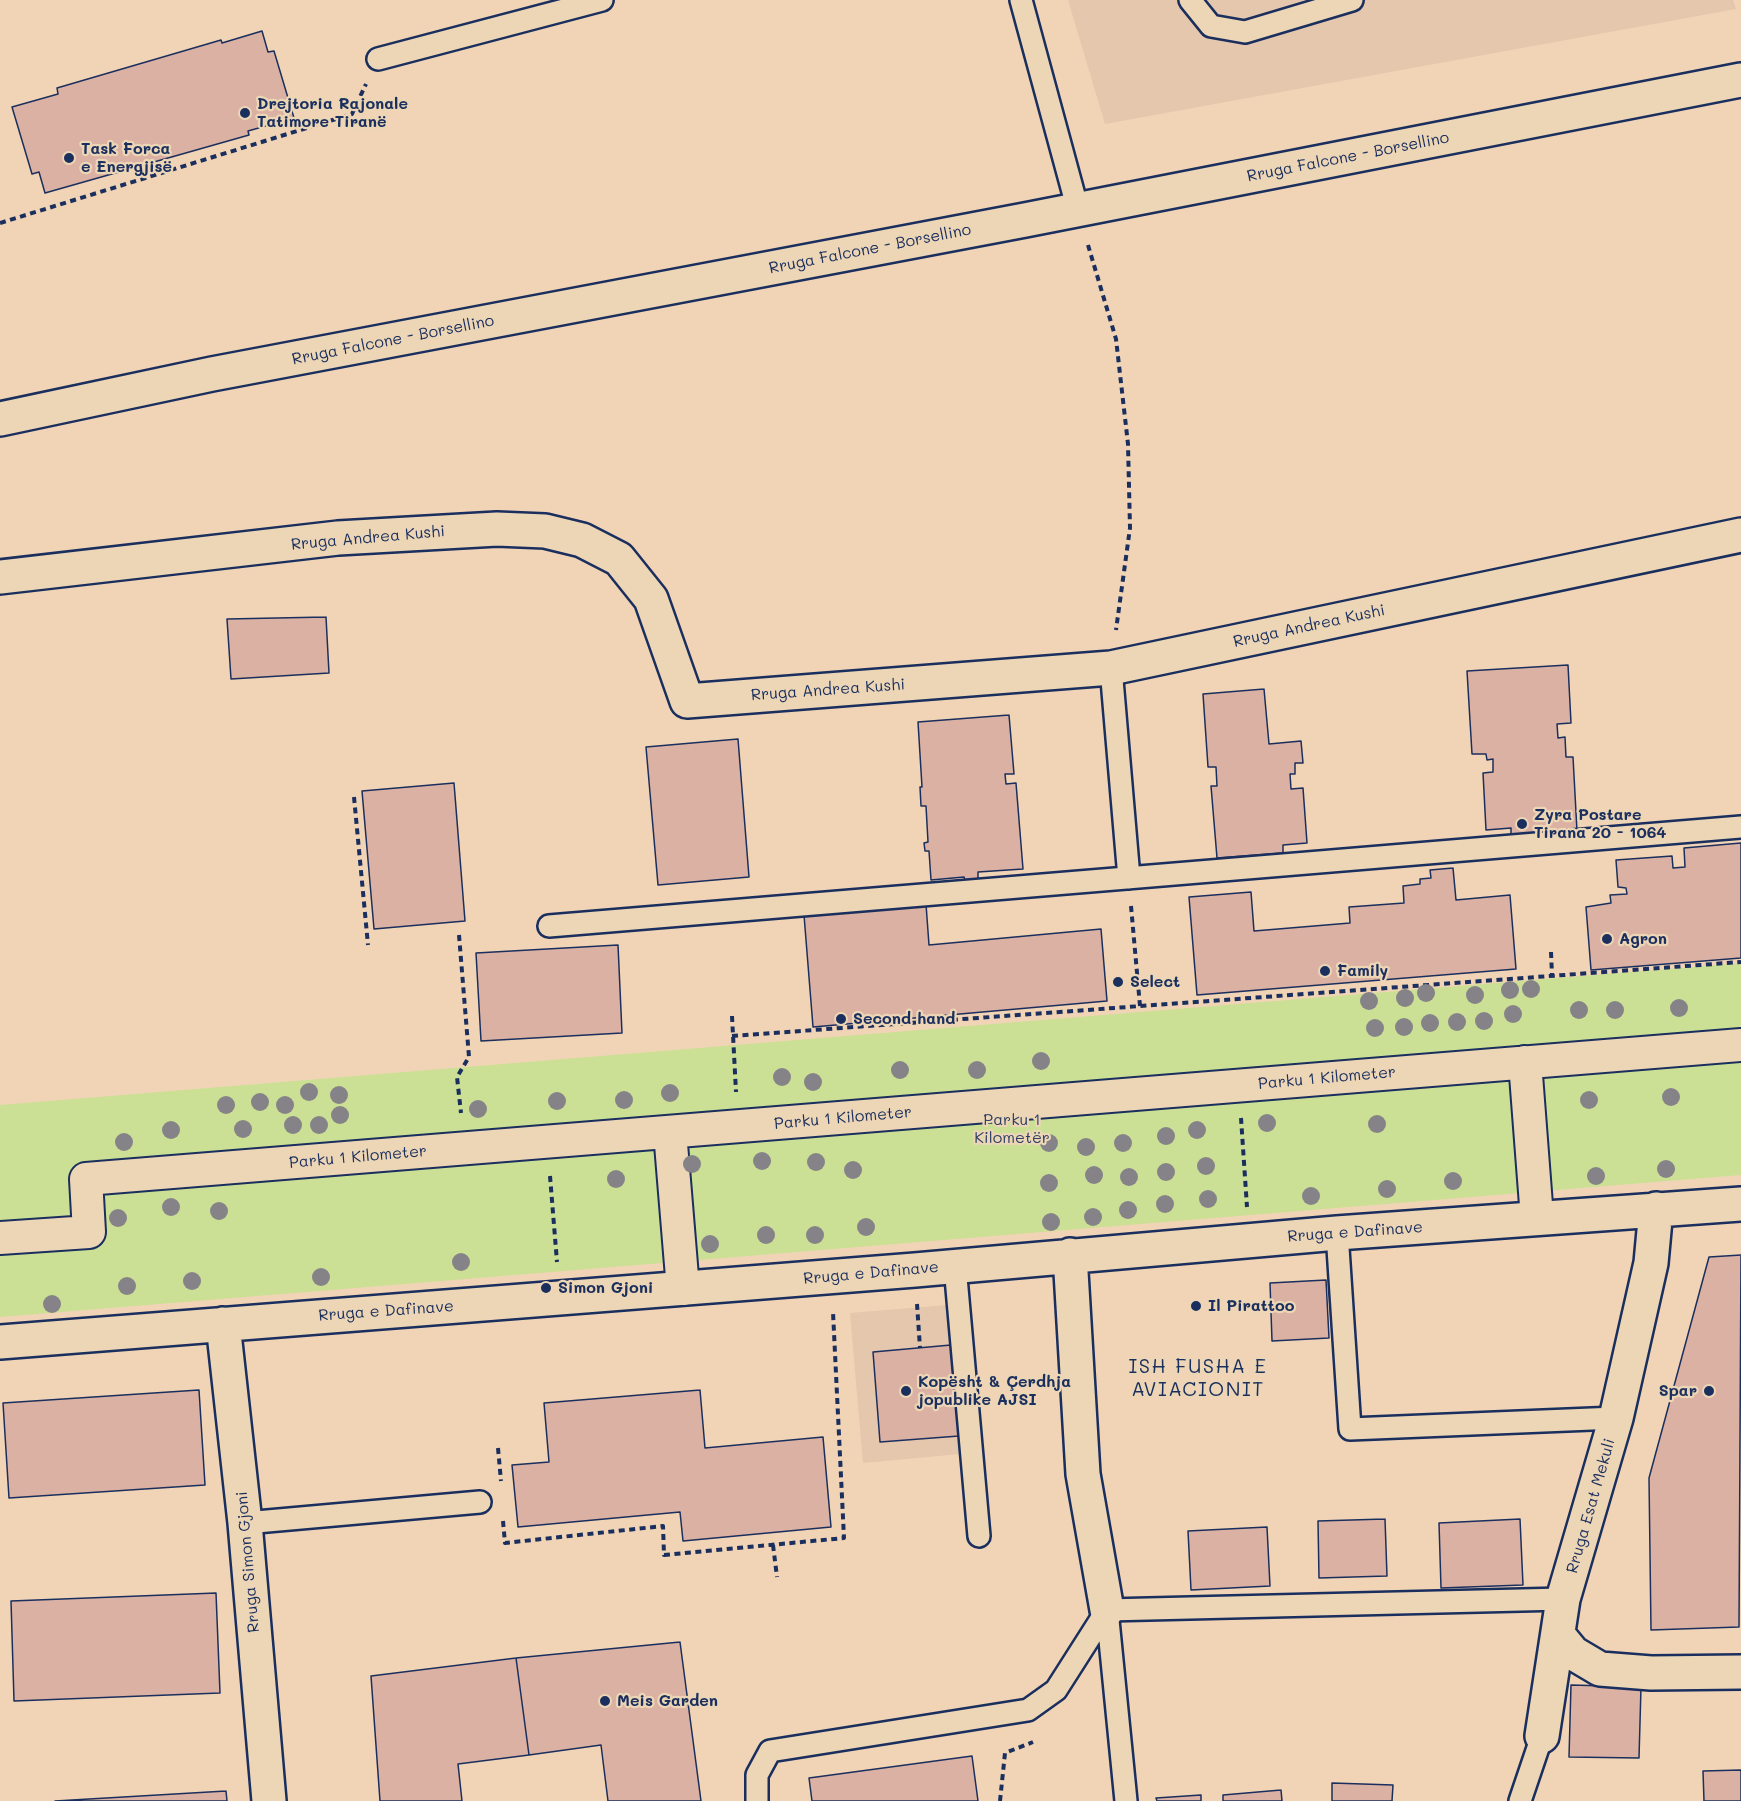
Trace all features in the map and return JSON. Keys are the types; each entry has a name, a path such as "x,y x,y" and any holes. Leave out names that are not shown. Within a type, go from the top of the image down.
{"street":[{"name":"Rruga Falcone - Borsellino","path":"0,418 212,374 1078,210 1741,80"},
{"name":"Rruga Andrea Kushi","path":"0,577 338,538 497,529 545,531 582,540 619,559 651,599 687,701 1111,668 1741,535"},
{"name":"Parku 1 Kilometer","path":"0,1238 89,1232 87,1179 1741,1045"},
{"path":"1525,1062 1537,1218"},
{"path":"670,1132 683,1289"},
{"name":"Rruga e Dafinave","path":"0,1342 831,1277 1337,1233 1741,1204"},
{"name":"Rruga Esat Mekuli","path":"1542,1736 1563,1599 1616,1418 1651,1263 1656,1209"},
{"path":"1070,1256 1083,1474 1107,1610"},
{"name":"Rruga Simon Gjoni","path":"223,1324 245,1523 269,1801"},
{"path":"1559,1636 1573,1653 1600,1669 1651,1673 1741,1672"}],"lane":[{"path":"378,59 602,0"},
{"path":"1021,0 1078,210"},
{"path":"1190,0 1211,26 1245,32 1352,0"},
{"path":"1111,668 1129,878"},
{"path":"549,926 1741,827"},
{"path":"1337,1233 1350,1429 1616,1418"},
{"path":"955,1266 980,1536"},
{"path":"245,1523 480,1502"},
{"path":"1107,1610 1563,1599"},
{"path":"757,1801 757,1775 770,1750 1028,1710 1056,1690 1107,1610"},
{"path":"1107,1610 1126,1801"},
{"name":"Rruga Esat Mekuli","path":"1520,1801 1542,1736"}],"path":[{"path":"0,223 352,114 378,59"},
{"path":"1078,210 1116,339 1128,444 1130,528 1111,668"},
{"path":"354,797 368,945"},
{"path":"1129,878 1140,1006"},
{"path":"459,935 469,1057 457,1077 464,1148"},
{"path":"1551,952 1552,976"},
{"path":"732,1036 1741,962"},
{"path":"732,1016 739,1126"},
{"path":"1238,1086 1250,1240"},
{"path":"548,1142 560,1298"},
{"path":"503,1519 505,1543 663,1526 664,1555 844,1538 831,1277"},
{"path":"918,1308 920,1348"},
{"path":"498,1448 501,1484"},
{"path":"773,1545 777,1577"},
{"path":"1000,1801 1005,1753 1043,1738 1051,1721 1056,1690"}],"shaded area":[{"path":"1068,0 1733,0 1736,9 1105,124"},
{"name":"Kopësht & Çerdhja jopublike AJSI","path":"947,1305 960,1454 863,1463 850,1313"}],"green space":[{"name":"Parku 1 Kilometër","path":"1741,963 1741,1175 0,1317 0,1105"}],"building":[{"path":"262,31 268,52 274,51 294,118 248,131 249,135 45,193 39,172 32,174 12,107 58,94 57,88 221,40 222,43"},
{"path":"326,617 329,673 231,679 227,619"},
{"path":"1568,665 1571,723 1557,724 1558,738 1565,737 1566,757 1573,757 1577,831 1511,835 1511,828 1486,830 1483,773 1493,772 1493,759 1487,760 1486,754 1472,754 1467,671"},
{"path":"1264,689 1269,744 1301,741 1303,763 1295,763 1295,774 1290,774 1291,789 1303,788 1307,843 1283,845 1283,853 1217,858 1211,786 1217,786 1216,767 1208,767 1203,694"},
{"path":"1009,715 1014,774 1005,774 1006,784 1016,783 1023,869 978,872 978,879 965,880 964,877 931,880 929,851 925,851 924,843 928,842 926,806 921,806 918,722"},
{"path":"738,739 749,877 658,885 646,747"},
{"path":"454,783 465,921 374,929 362,791"},
{"path":"1741,843 1741,958 1591,970 1586,907 1611,903 1610,895 1627,894 1626,888 1618,887 1616,860 1672,856 1673,868 1685,867 1684,848"},
{"path":"1453,868 1456,900 1510,895 1516,969 1197,995 1189,897 1251,892 1254,931 1350,923 1349,907 1404,903 1403,886 1420,884 1420,879 1431,878 1430,870"},
{"path":"926,904 929,945 1101,929 1107,1001 813,1027 804,915"},
{"path":"618,945 622,1033 481,1041 476,953"},
{"path":"1741,1255 1739,1627 1651,1630 1649,1478 1709,1257"},
{"path":"1326,1280 1329,1338 1272,1341 1270,1283"},
{"path":"951,1345 959,1436 880,1442 873,1352"},
{"path":"199,1390 205,1485 9,1498 3,1403"},
{"path":"700,1390 705,1448 823,1437 831,1527 683,1541 680,1512 518,1527 512,1465 549,1462 544,1403"},
{"path":"1385,1519 1387,1576 1319,1578 1318,1521"},
{"path":"1520,1519 1523,1585 1441,1588 1439,1523"},
{"path":"1267,1527 1270,1586 1191,1590 1188,1531"},
{"path":"216,1593 220,1693 14,1701 11,1601"},
{"name":"Meis Garden","path":"680,1642 701,1801 608,1801 601,1745 529,1755 516,1658"},
{"path":"516,1658 529,1755 458,1764 462,1801 380,1801 371,1676"},
{"path":"1571,1685 1641,1687 1639,1758 1569,1757"},
{"path":"972,1756 978,1801 812,1801 809,1778"},
{"path":"1741,1770 1741,1801 1704,1801 1703,1771"},
{"path":"1332,1783 1393,1785 1392,1801 1332,1801"},
{"path":"1281,1790 1282,1801 1223,1801 1223,1795"},
{"path":"226,1791 227,1801 55,1801"},
{"path":"1201,1795 1201,1801 1157,1801 1156,1798"}],"place":[{"name":"Drejtoria Rajonale Tatimore Tiranë","path":"245,113"},
{"name":"Task Forca e Energjisë","path":"69,158"},
{"name":"Zyra Postare Tirana 20 - 1064","path":"1522,824"},
{"name":"Agron","path":"1607,939"},
{"name":"Family","path":"1325,971"},
{"name":"Select","path":"1118,982"},
{"name":"Second hand","path":"841,1019"},
{"name":"Simon Gjoni","path":"546,1288"},
{"name":"Il Pirattoo","path":"1196,1306"},
{"name":"Kopësht & Çerdhja jopublike AJSI","path":"906,1391"},
{"name":"Spar","path":"1709,1391"},
{"name":"Meis Garden","path":"605,1701"}],"district":[{"name":"ISH FUSHA E AVIACIONIT","path":"1198,1378"}]}
